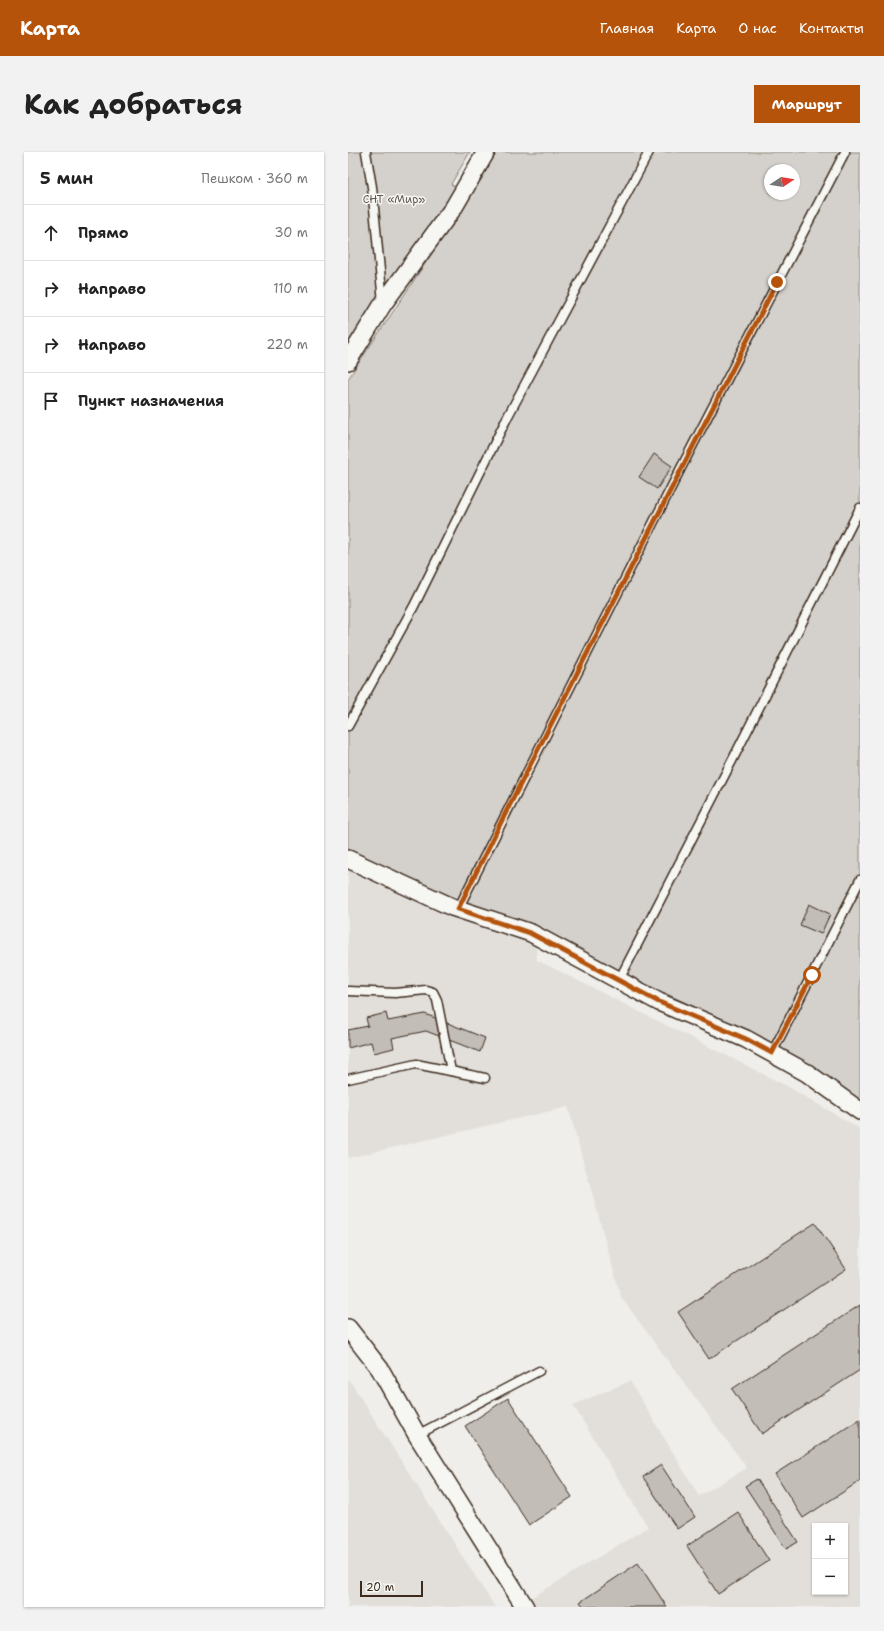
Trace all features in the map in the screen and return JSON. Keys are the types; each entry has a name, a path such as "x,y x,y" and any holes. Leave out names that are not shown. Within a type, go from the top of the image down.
{"street":[{"path":"348,360 383,304 454,207 486,152"},
{"path":"348,859 458,909 530,933 659,1002 746,1039 807,1073 860,1111"},
{"path":"348,1328 380,1369 417,1435 526,1607"}],"lane":[{"path":"366,152 372,187 383,304"},
{"path":"348,726 414,606 508,416 649,152"},
{"path":"458,909 685,461 845,152"},
{"path":"619,980 731,764 860,508"},
{"path":"772,1053 860,880"},
{"path":"348,991 395,993 426,990 433,992 437,1000 451,1071"},
{"path":"348,1078 416,1064 486,1078"},
{"path":"417,1435 539,1371"}],"shaded area":[{"path":"348,869 536,945 537,960 787,1086 860,1129 860,1607 530,1607 526,1601 648,1527 573,1405 630,1381 699,1496 747,1468 621,1297 568,1107 348,1158"},
{"path":"348,1378 495,1607 348,1607"}],"green space":[{"name":"СНТ «Мир»","path":"348,152 470,152 451,184 459,190 376,301 348,344"},
{"path":"497,152 860,152 860,1103 774,1045 533,930 348,854 348,379 443,237"}],"building":[{"path":"654,454 672,466 657,489 639,477"},
{"path":"809,904 830,914 821,934 800,925"},
{"path":"386,1013 388,1021 425,1014 485,1038 480,1052 426,1031 392,1038 394,1048 374,1053 371,1042 348,1048 348,1030 368,1026 366,1018"},
{"path":"815,1223 846,1269 709,1359 678,1312"},
{"path":"860,1305 860,1370 762,1434 732,1389"},
{"path":"508,1398 572,1497 529,1525 465,1426"},
{"path":"860,1419 860,1481 803,1518 775,1474"},
{"path":"661,1465 695,1517 677,1529 643,1477"},
{"path":"757,1479 798,1542 786,1549 745,1486"},
{"path":"738,1512 769,1561 718,1594 687,1546"},
{"path":"638,1563 667,1607 584,1607 580,1602"}],"route":[{"path":"777,282 681,468 458,909 530,933 659,1002 746,1039 772,1053 812,975"}]}
